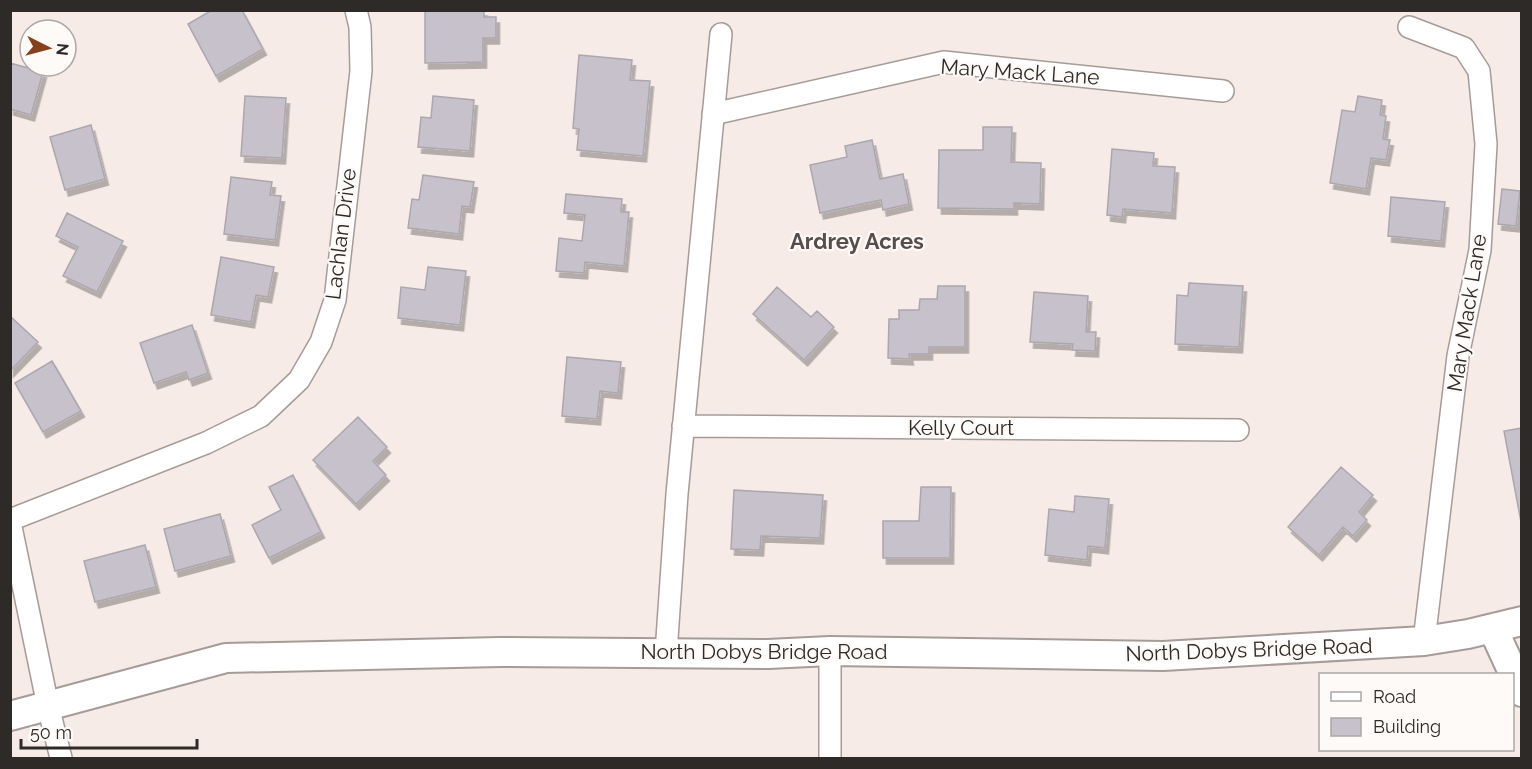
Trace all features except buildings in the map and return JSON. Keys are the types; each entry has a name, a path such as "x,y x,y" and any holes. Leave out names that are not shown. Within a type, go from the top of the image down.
{"street":[{"name":"Lachlan Drive","path":"10,521 206,443 261,416 299,380 321,342 335,300 361,71 360,27 356,10"},
{"name":"Mary Mack Lane","path":"1409,27 1464,48 1479,71 1486,144 1480,250 1458,356 1424,640"},
{"path":"666,653 683,426 721,34"},
{"name":"Mary Mack Lane","path":"713,114 944,62 1223,91"},
{"name":"Kelly Court","path":"683,426 1238,430"},
{"path":"10,521 61,759"},
{"name":"North Dobys Bridge Road","path":"10,716 226,658 500,652 768,654 830,651 1163,656 1424,640 1493,629 1521,621"},
{"path":"1493,629 1513,673"},
{"path":"830,651 831,759"},
{"path":"1514,676 1521,692"}],"district":[{"name":"Ardrey Acres","path":"857,241"}]}
